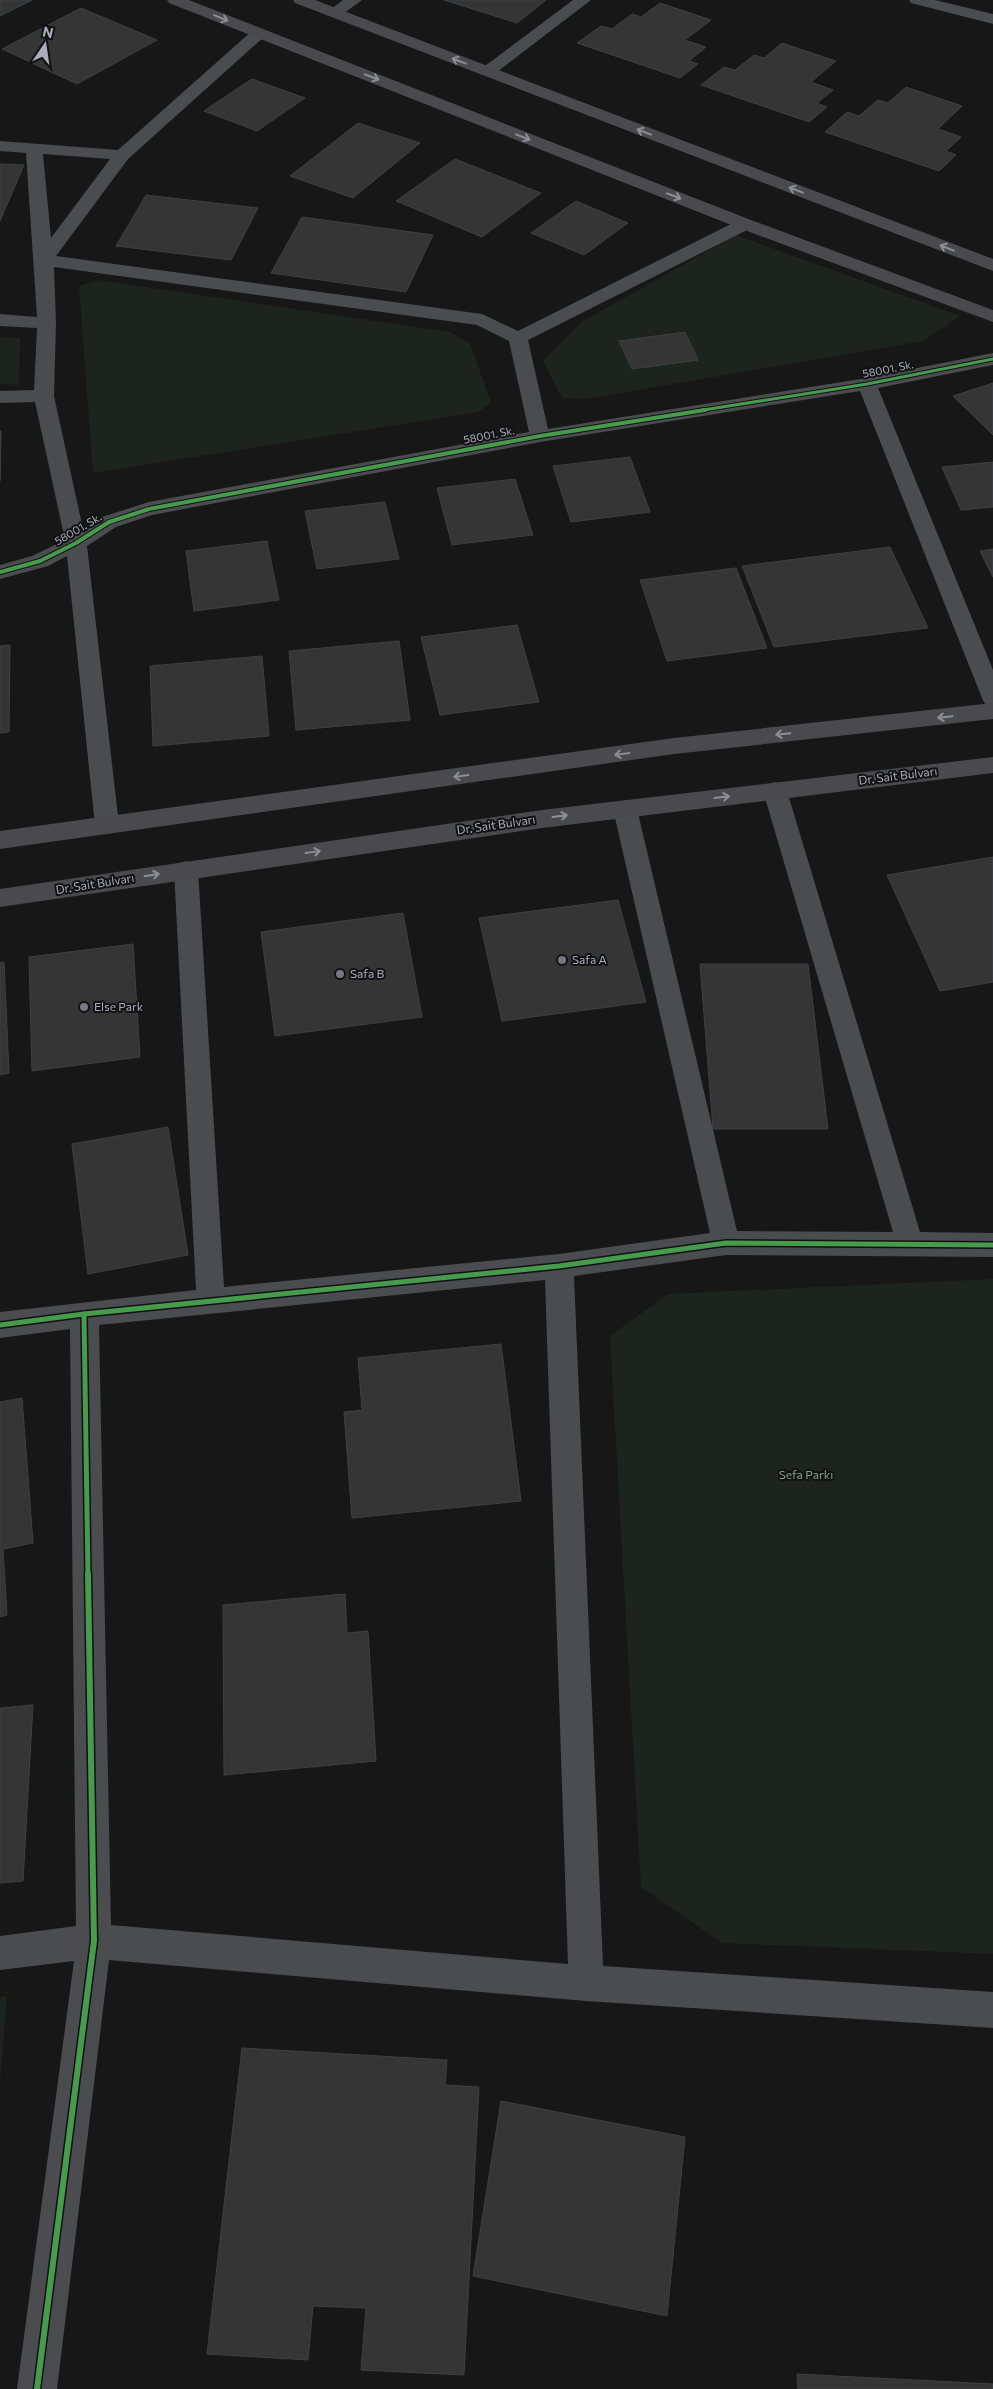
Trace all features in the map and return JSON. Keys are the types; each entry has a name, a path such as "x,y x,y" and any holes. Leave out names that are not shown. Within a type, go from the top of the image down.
{"main road":[{"path":"175,0 745,224 993,316"},
{"path":"301,0 993,265"},
{"path":"0,840 674,746 993,712"},
{"name":"Dr. Sait Bulvarı","path":"0,898 625,809 993,765"}],"street":[{"path":"334,13 354,0"},
{"path":"487,72 583,0"},
{"path":"917,0 990,24"},
{"path":"978,0 990,24"},
{"path":"44,260 122,155 259,33"},
{"path":"0,146 122,155"},
{"path":"34,149 44,260 46,323 44,396 76,543 107,825"},
{"path":"518,338 745,224"},
{"path":"44,260 482,320 518,338"},
{"path":"0,320 46,323"},
{"path":"518,338 540,436"},
{"name":"58001. Sk.","path":"0,572 40,561 76,543 110,522 149,509 540,436 867,384 993,359"},
{"path":"867,384 993,698"},
{"path":"0,397 44,396"},
{"path":"774,791 910,1244"},
{"path":"625,809 726,1242"},
{"path":"186,870 211,1302"},
{"path":"0,1325 84,1314 559,1266 726,1242 993,1245"},
{"path":"559,1266 586,1983"},
{"path":"37,2389 94,1942 84,1314"},
{"path":"0,1953 94,1942 586,1983 993,2010"}],"green space":[{"path":"736,235 960,316 923,341 586,399 562,398 543,361 583,321"},
{"path":"99,280 450,332 470,343 491,403 478,412 93,473 79,286"},
{"path":"0,337 20,338 19,385 0,384"},
{"name":"Sefa Parkı","path":"993,1279 993,1954 722,1943 641,1887 610,1336 668,1294"},
{"path":"7,1996 0,2082 0,1997"}],"building":[{"path":"0,0 32,0 0,16"},
{"path":"444,0 546,0 517,23"},
{"path":"660,3 711,20 685,40 706,47 689,61 698,64 680,78 577,43 601,26 612,29 632,14 641,17"},
{"path":"81,8 157,40 77,84 2,49"},
{"path":"782,43 836,61 811,82 833,90 817,103 827,107 809,122 701,85 724,67 735,70 754,55 764,58"},
{"path":"252,79 305,98 257,131 204,111"},
{"path":"906,87 962,106 938,129 961,137 946,151 956,155 939,171 825,132 847,112 859,116 878,100 888,103"},
{"path":"358,123 420,143 353,198 290,176"},
{"path":"455,159 541,193 482,237 396,201"},
{"path":"0,164 24,165 0,221"},
{"path":"146,195 258,208 231,260 116,246"},
{"path":"576,201 628,223 584,255 531,233"},
{"path":"302,217 433,235 406,292 271,273"},
{"path":"685,332 698,360 632,369 619,341"},
{"path":"993,383 993,435 953,396"},
{"path":"0,431 1,431 0,481"},
{"path":"630,457 650,512 571,522 553,466"},
{"path":"993,462 993,507 961,510 942,467"},
{"path":"515,479 533,535 452,545 437,488"},
{"path":"385,502 399,559 317,569 305,511"},
{"path":"267,541 279,600 194,611 186,551"},
{"path":"890,547 928,628 774,647 742,566"},
{"path":"993,549 993,577 980,551"},
{"path":"736,568 767,648 667,661 640,580"},
{"path":"517,625 539,702 440,715 421,637"},
{"path":"399,641 410,720 296,730 289,651"},
{"path":"10,645 9,732 0,733 0,646"},
{"path":"262,656 269,736 153,746 150,666"},
{"path":"993,857 993,982 940,991 887,875"},
{"name":"Safa A","path":"618,900 646,1002 502,1021 479,918"},
{"name":"Safa B","path":"403,913 422,1017 275,1036 261,932"},
{"name":"Else Park","path":"133,944 140,1057 32,1071 29,957"},
{"path":"4,962 9,1073 0,1075 0,963"},
{"path":"700,964 808,964 828,1129 713,1129"},
{"path":"168,1127 188,1255 88,1274 72,1144"},
{"path":"501,1344 521,1501 352,1518 344,1412 362,1410 358,1358"},
{"path":"22,1398 33,1543 3,1549 7,1615 0,1617 0,1402"},
{"path":"345,1594 347,1633 368,1631 376,1761 224,1775 223,1605"},
{"path":"33,1705 23,1881 0,1883 0,1708"},
{"path":"242,2048 447,2060 445,2085 479,2087 464,2375 361,2370 366,2308 313,2306 308,2360 207,2354"},
{"path":"501,2101 685,2137 667,2316 473,2276"},
{"path":"797,2374 993,2384 993,2389 798,2389"}],"cycle path":[{"path":"0,572 40,561 76,543 109,522 149,509 540,436 867,384 993,359"},
{"path":"0,1325 84,1314 559,1266 726,1243 993,1245"},
{"path":"37,2389 94,1941 84,1314"}],"place":[{"name":"Safa A","path":"562,960"},
{"name":"Safa B","path":"340,974"},
{"name":"Else Park","path":"84,1007"}]}
